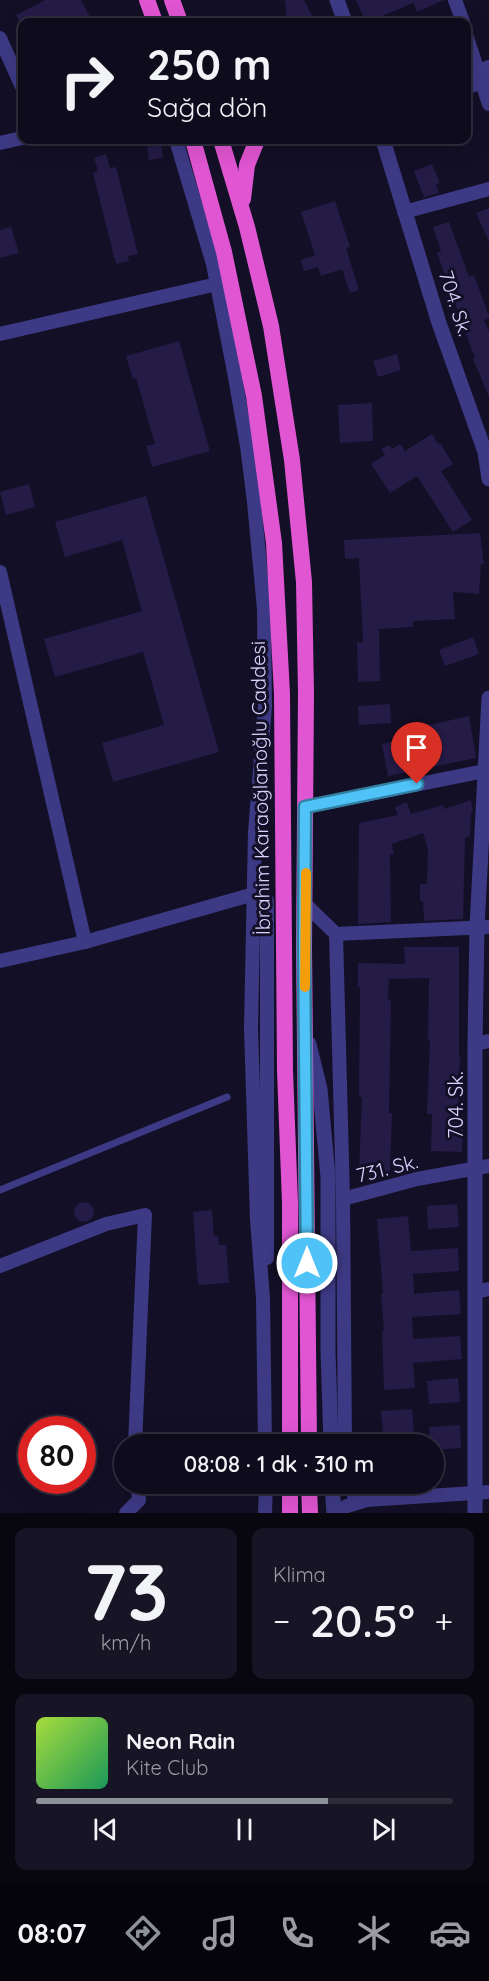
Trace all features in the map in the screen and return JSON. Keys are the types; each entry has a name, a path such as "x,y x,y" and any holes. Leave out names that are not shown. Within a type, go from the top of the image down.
{"highway":[{"path":"176,2 179,18"},
{"path":"148,3 154,18"},
{"name":"İbrahim Karaoğlanoğlu Caddesi","path":"194,144 224,252 254,396 274,543 282,694 285,1071 291,1203 290,1434"},
{"path":"223,144 271,326 292,460 304,582 309,1434"},
{"path":"242,209 247,165 255,144"}],"street":[{"path":"337,0 344,18"},
{"path":"455,0 462,18"},
{"path":"146,18 148,3"},
{"path":"0,38 18,78"},
{"path":"471,48 489,104"},
{"path":"0,142 18,139"},
{"path":"177,144 206,237 217,284 247,446 258,534 264,609 265,706 255,832 251,1028 257,1219 263,1299 265,1434"},
{"name":"704. Sk.","path":"384,144 439,323 487,452 489,479"},
{"path":"404,212 489,189"},
{"path":"0,334 217,284"},
{"path":"0,572 85,942"},
{"name":"704. Sk.","path":"475,1513 482,1492 483,928 489,698"},
{"path":"305,807 487,770"},
{"path":"0,961 85,942 254,894 261,893 265,896 267,901 268,1242 263,1299"},
{"path":"305,904 336,934 343,1199 345,1434"},
{"path":"336,934 483,928"},
{"path":"305,1025 320,1089 326,1151 331,1434"},
{"path":"253,1084 268,1082"},
{"name":"731. Sk.","path":"343,1199 417,1179 482,1168"},
{"path":"0,1266 106,1224 145,1215 135,1434"},
{"path":"333,1494 334,1513 367,1500 482,1492"},
{"path":"126,1513 139,1500 139,1494"},
{"path":"265,1513 266,1494"},
{"path":"354,1494 356,1503"}],"lane":[{"path":"0,1190 227,1097"}],"building":[{"path":"45,0 81,0 91,18 18,18 16,15"},
{"path":"285,0 304,0 313,18 287,18"},
{"path":"356,0 444,0 417,12 413,3 377,18 364,18"},
{"path":"161,144 163,158 149,160 147,147"},
{"path":"106,154 110,168 116,167 138,254 128,256 129,261 116,264 93,173 98,171 94,158"},
{"path":"432,164 440,183 436,184 439,193 424,197 414,171"},
{"path":"335,201 350,247 346,248 359,290 350,293 342,269 321,276 318,267 304,271 301,260 315,255 301,212"},
{"path":"489,208 489,242 476,213"},
{"path":"449,222 469,277 474,275 489,316 484,320 489,331 489,397 473,359 475,358 437,253 441,251 433,227"},
{"path":"11,227 19,253 0,258 0,230"},
{"path":"179,341 210,451 152,467 146,446 155,444 136,378 133,379 126,356"},
{"path":"397,354 401,370 378,377 373,361"},
{"path":"372,403 373,441 340,443 338,405"},
{"path":"432,434 453,464 441,471 472,520 453,532 417,476 390,493 371,464 385,455 381,449 389,445 392,449 400,444 405,451"},
{"path":"29,484 35,507 6,515 0,492"},
{"path":"146,496 219,752 113,782 102,743 164,725 143,652 55,677 44,639 142,611 122,540 65,557 55,522"},
{"path":"480,533 484,564 481,564 479,594 453,592 455,619 413,621 413,627 379,629 380,681 358,682 357,642 363,642 359,558 345,559 344,540"},
{"path":"473,637 479,654 445,666 439,650"},
{"path":"390,704 391,723 359,725 358,706"},
{"path":"469,716 476,758 388,776 382,744 414,736 412,729"},
{"path":"471,800 473,812 471,813 470,836 465,838 463,919 424,921 423,901 420,901 420,884 427,884 428,849 423,833 392,844 394,854 390,855 391,922 358,924 359,823 398,815 395,807 407,802 411,814 443,805 444,809"},
{"path":"404,947 459,947 458,1128 463,1129 462,1152 431,1151 432,1114 427,1114 430,1040 428,1040 429,978 389,979 388,1000 391,1001 389,1113 392,1113 390,1172 359,1171 362,1097 359,1097 360,987 358,987 358,963 405,964"},
{"path":"84,1202 91,1205 94,1212 91,1219 84,1222 77,1219 74,1212 77,1205"},
{"path":"457,1204 459,1227 428,1229 427,1206"},
{"path":"212,1210 214,1236 218,1236 219,1245 226,1245 229,1283 198,1285 193,1212"},
{"path":"408,1216 411,1251 458,1248 459,1271 413,1274 414,1294 459,1290 461,1314 412,1317 413,1339 460,1336 462,1359 413,1363 415,1388 384,1390 382,1331 384,1331 381,1294 383,1293 377,1219"},
{"path":"458,1378 460,1402 429,1404 427,1381"},
{"path":"412,1409 414,1432 383,1434 381,1411"},
{"path":"460,1425 461,1448 444,1449 444,1434 429,1434 429,1427"}],"slow traffic":[{"path":"305,987 306,873"}],"route":[{"path":"307,1263 305,807 417,784"}]}
